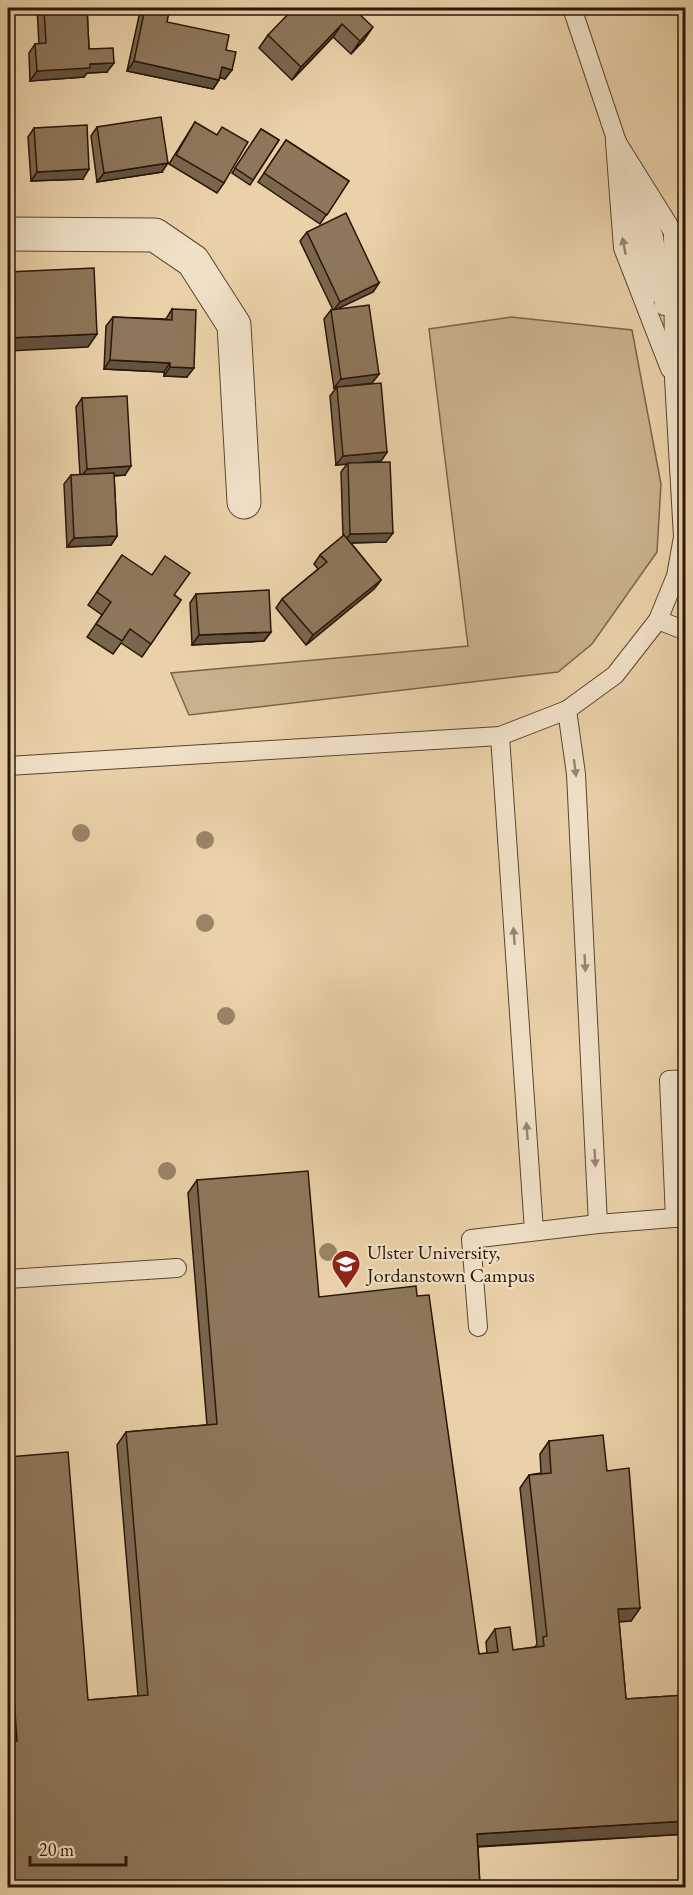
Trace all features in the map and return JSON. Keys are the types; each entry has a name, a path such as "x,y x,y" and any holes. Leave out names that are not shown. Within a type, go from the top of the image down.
{"street":[{"path":"8,234 155,235 193,261 234,325 244,502"}],"lane":[{"path":"8,766 500,736 567,710 615,675 658,620 676,576 683,537 680,376 654,237 615,139 572,8"},
{"path":"615,139 622,248 680,376"},
{"path":"658,620 686,631"},
{"path":"567,710 576,774 598,1224"},
{"path":"500,736 534,1231"},
{"path":"478,1327 471,1239 598,1224 680,1218 669,1080 686,1079"},
{"path":"8,1279 177,1268"}],"shaded area":[{"path":"511,317 632,330 661,484 657,552 592,644 558,672 189,715 171,673 468,646 429,329"}],"building":[{"path":"44,8 87,8 89,49 113,48 114,63 90,64 90,68 37,71 35,44 46,43"},
{"path":"145,8 169,12 167,22 229,35 226,50 236,52 232,70 222,67 219,80 134,61"},
{"path":"294,8 358,8 355,10 373,27 360,41 342,24 301,67 268,35"},
{"path":"161,117 168,163 104,173 97,127"},
{"path":"195,122 217,135 222,127 248,142 224,183 176,155"},
{"path":"87,125 89,169 37,172 34,128"},
{"path":"261,129 279,140 253,180 235,168"},
{"path":"286,140 349,181 327,215 264,173"},
{"path":"346,213 379,283 340,302 307,232"},
{"path":"94,268 97,334 8,338 8,272"},
{"path":"369,305 379,374 341,379 331,310"},
{"path":"172,309 196,310 194,368 170,367 170,363 110,360 113,317 172,320"},
{"path":"381,383 387,452 343,456 337,387"},
{"path":"127,396 131,466 87,469 82,398"},
{"path":"390,462 393,533 350,534 348,463"},
{"path":"114,473 117,536 74,538 71,475"},
{"path":"344,535 381,580 313,635 282,599 327,562 320,555"},
{"path":"122,555 152,575 165,556 190,573 174,595 181,600 151,644 130,629 122,641 96,624 111,602 97,592"},
{"path":"269,590 271,632 199,635 196,594"},
{"path":"308,1171 319,1297 416,1286 417,1296 429,1295 479,1654 498,1652 495,1629 510,1627 513,1650 544,1646 543,1637 547,1636 529,1475 551,1473 549,1441 603,1435 607,1471 629,1468 640,1608 618,1609 626,1699 686,1695 686,1821 477,1834 480,1887 10,1887 8,1742 17,1741 8,1613 8,1457 68,1452 88,1700 148,1695 126,1432 217,1424 197,1180"}],"place":[{"name":"Ulster University, Jordanstown Campus","path":"346,1290"}]}
